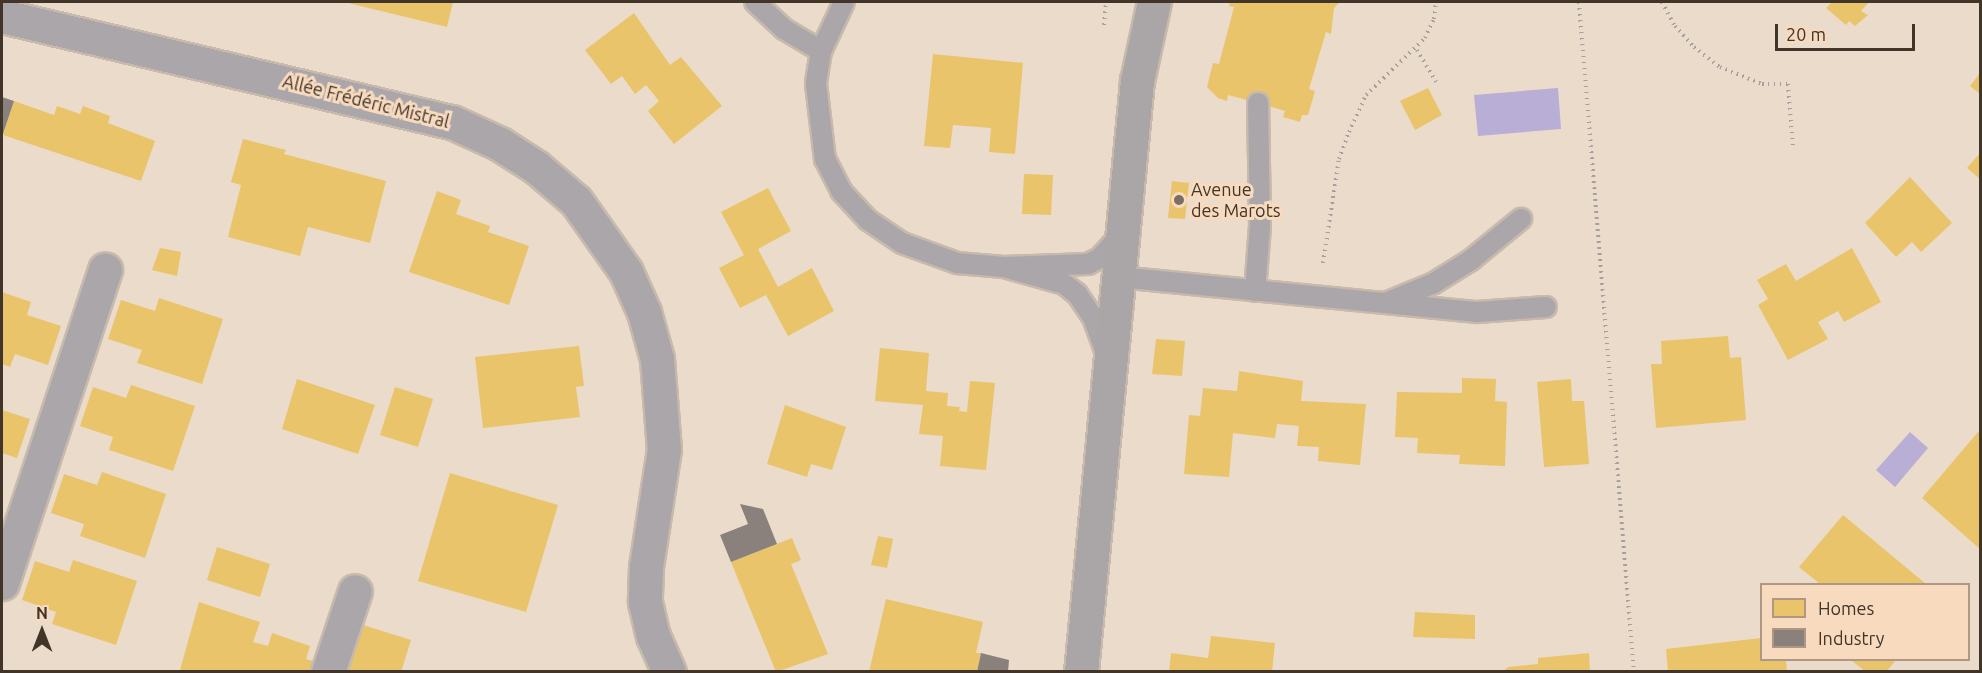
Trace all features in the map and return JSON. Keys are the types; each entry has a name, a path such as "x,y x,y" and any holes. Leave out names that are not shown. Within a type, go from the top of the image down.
{"street":[{"path":"1081,672 1140,59 1154,2"},
{"name":"Allée Frédéric Mistral","path":"2,16 452,122 518,156 576,201 626,272 644,312 657,359 664,449 646,567 645,602 653,636 669,672"},
{"path":"2,583 105,270"},
{"path":"328,672 355,591"}],"lane":[{"path":"755,2 784,29 821,51"},
{"path":"844,2 821,51 816,84 820,136 833,176 854,206 883,232 928,255 957,263 1004,267 1088,264 1100,258 1123,231"},
{"path":"1255,291 1260,226 1258,103"},
{"path":"1383,305 1434,283 1471,260 1521,219"},
{"path":"1004,267 1064,284 1077,294 1094,319 1110,369"},
{"path":"1119,278 1383,305 1477,312 1546,307"}],"path":[{"path":"1318,298 1339,159 1349,132 1366,95 1417,50 1434,19 1436,2"},
{"path":"1580,2 1634,672"},
{"path":"1662,2 1675,26 1694,47 1720,67 1762,84 1788,84 1793,146"},
{"path":"1417,50 1436,82"}],"shaded area":[{"path":"1558,88 1561,129 1478,136 1474,95"},
{"path":"1910,432 1928,448 1895,487 1876,470"}],"building: Homes":[{"path":"344,2 453,2 447,27"},
{"path":"1230,2 1340,2 1334,8 1331,34 1326,32 1309,89 1315,91 1308,115 1302,115 1300,122 1283,117 1285,111 1258,103 1228,95 1227,101 1218,98 1207,87 1213,63 1219,64 1234,7 1229,6"},
{"path":"1832,2 1869,2 1861,11 1868,15 1855,26 1849,21 1846,25 1826,8"},
{"path":"634,13 670,65 681,57 722,106 674,144 648,111 659,101 646,85 635,94 622,76 611,84 585,50"},
{"path":"933,54 1023,63 1015,154 989,152 991,128 953,125 950,148 924,146"},
{"path":"1980,73 1980,94 1970,86"},
{"path":"1428,88 1442,115 1415,130 1400,101"},
{"path":"14,101 54,115 57,106 80,114 83,106 110,116 108,123 155,141 141,181 3,135"},
{"path":"243,139 286,150 284,154 386,181 370,243 308,227 300,256 228,237 241,185 231,182"},
{"path":"1980,153 1980,179 1967,168"},
{"path":"1024,174 1053,175 1051,215 1022,214"},
{"path":"1910,177 1952,223 1921,252 1912,242 1896,257 1865,223"},
{"name":"Avenue des Marots","path":"1172,181 1189,183 1185,219 1168,218"},
{"path":"768,188 791,231 758,249 778,287 812,268 834,311 788,336 766,295 740,308 719,268 744,255 721,212"},
{"path":"437,191 461,200 456,214 490,226 488,232 529,246 509,305 409,272"},
{"path":"160,248 181,252 177,276 152,270"},
{"path":"1852,248 1881,302 1844,322 1838,311 1818,322 1828,339 1788,360 1758,305 1768,299 1757,280 1786,264 1796,281"},
{"path":"2,292 31,302 27,315 61,326 48,365 15,354 10,367 2,364"},
{"path":"159,298 223,319 202,384 137,363 142,350 108,339 121,300 155,311"},
{"path":"1728,336 1730,358 1741,357 1746,420 1656,428 1651,364 1662,364 1661,341"},
{"path":"1156,339 1185,341 1182,376 1152,374"},
{"path":"579,346 584,386 576,387 580,417 483,428 475,357"},
{"path":"880,348 929,353 926,391 948,393 947,406 960,407 959,411 967,412 970,381 995,383 986,470 940,466 943,436 919,434 923,405 875,401"},
{"path":"1239,371 1303,381 1301,401 1366,404 1360,465 1318,461 1319,447 1297,446 1299,426 1277,424 1275,438 1233,433 1229,477 1184,474 1189,415 1200,416 1203,388 1237,391"},
{"path":"1462,378 1496,379 1495,401 1507,402 1505,466 1459,464 1460,455 1417,453 1418,438 1395,437 1397,392 1462,393"},
{"path":"297,379 375,405 358,454 282,429"},
{"path":"1571,379 1572,401 1584,401 1589,464 1544,467 1537,382"},
{"path":"131,385 195,406 173,471 109,450 113,437 80,426 93,387 126,398"},
{"path":"395,387 433,399 418,447 380,435"},
{"path":"785,405 846,427 832,470 811,464 807,477 767,464"},
{"path":"2,410 30,419 17,458 2,453"},
{"path":"1978,432 1980,434 1980,549 1922,498"},
{"path":"102,472 166,494 145,558 80,536 84,524 51,513 64,474 97,485"},
{"path":"450,473 558,505 526,612 418,581"},
{"path":"1843,515 1925,583 1819,583 1799,567"},
{"path":"878,536 893,539 887,568 871,565"},
{"path":"792,538 801,560 791,564 828,654 776,672 731,562"},
{"path":"217,547 270,564 260,597 207,580"},
{"path":"73,560 137,581 116,645 52,624 56,612 22,600 35,561 69,572"},
{"path":"886,599 983,622 976,653 981,653 977,672 869,672"},
{"path":"199,602 260,622 253,642 268,646 272,633 310,646 306,659 316,662 313,672 180,670"},
{"path":"1415,612 1475,615 1475,639 1413,637"},
{"path":"360,624 411,640 401,672 346,672"},
{"path":"1211,636 1275,643 1272,672 1169,672 1171,653 1208,658"},
{"path":"1760,638 1760,661 1786,661 1787,672 1668,672 1666,649"},
{"path":"1589,653 1590,672 1502,672 1508,667 1538,664 1538,658"},
{"path":"1852,661 1895,661 1886,672 1866,672"}],"building: Industry":[{"path":"2,97 14,101 2,137"},
{"path":"740,504 763,509 777,544 731,562 720,535 748,524"},
{"path":"981,653 1009,660 1008,672 977,672"}],"place":[{"name":"Avenue des Marots","path":"1179,200"}]}
